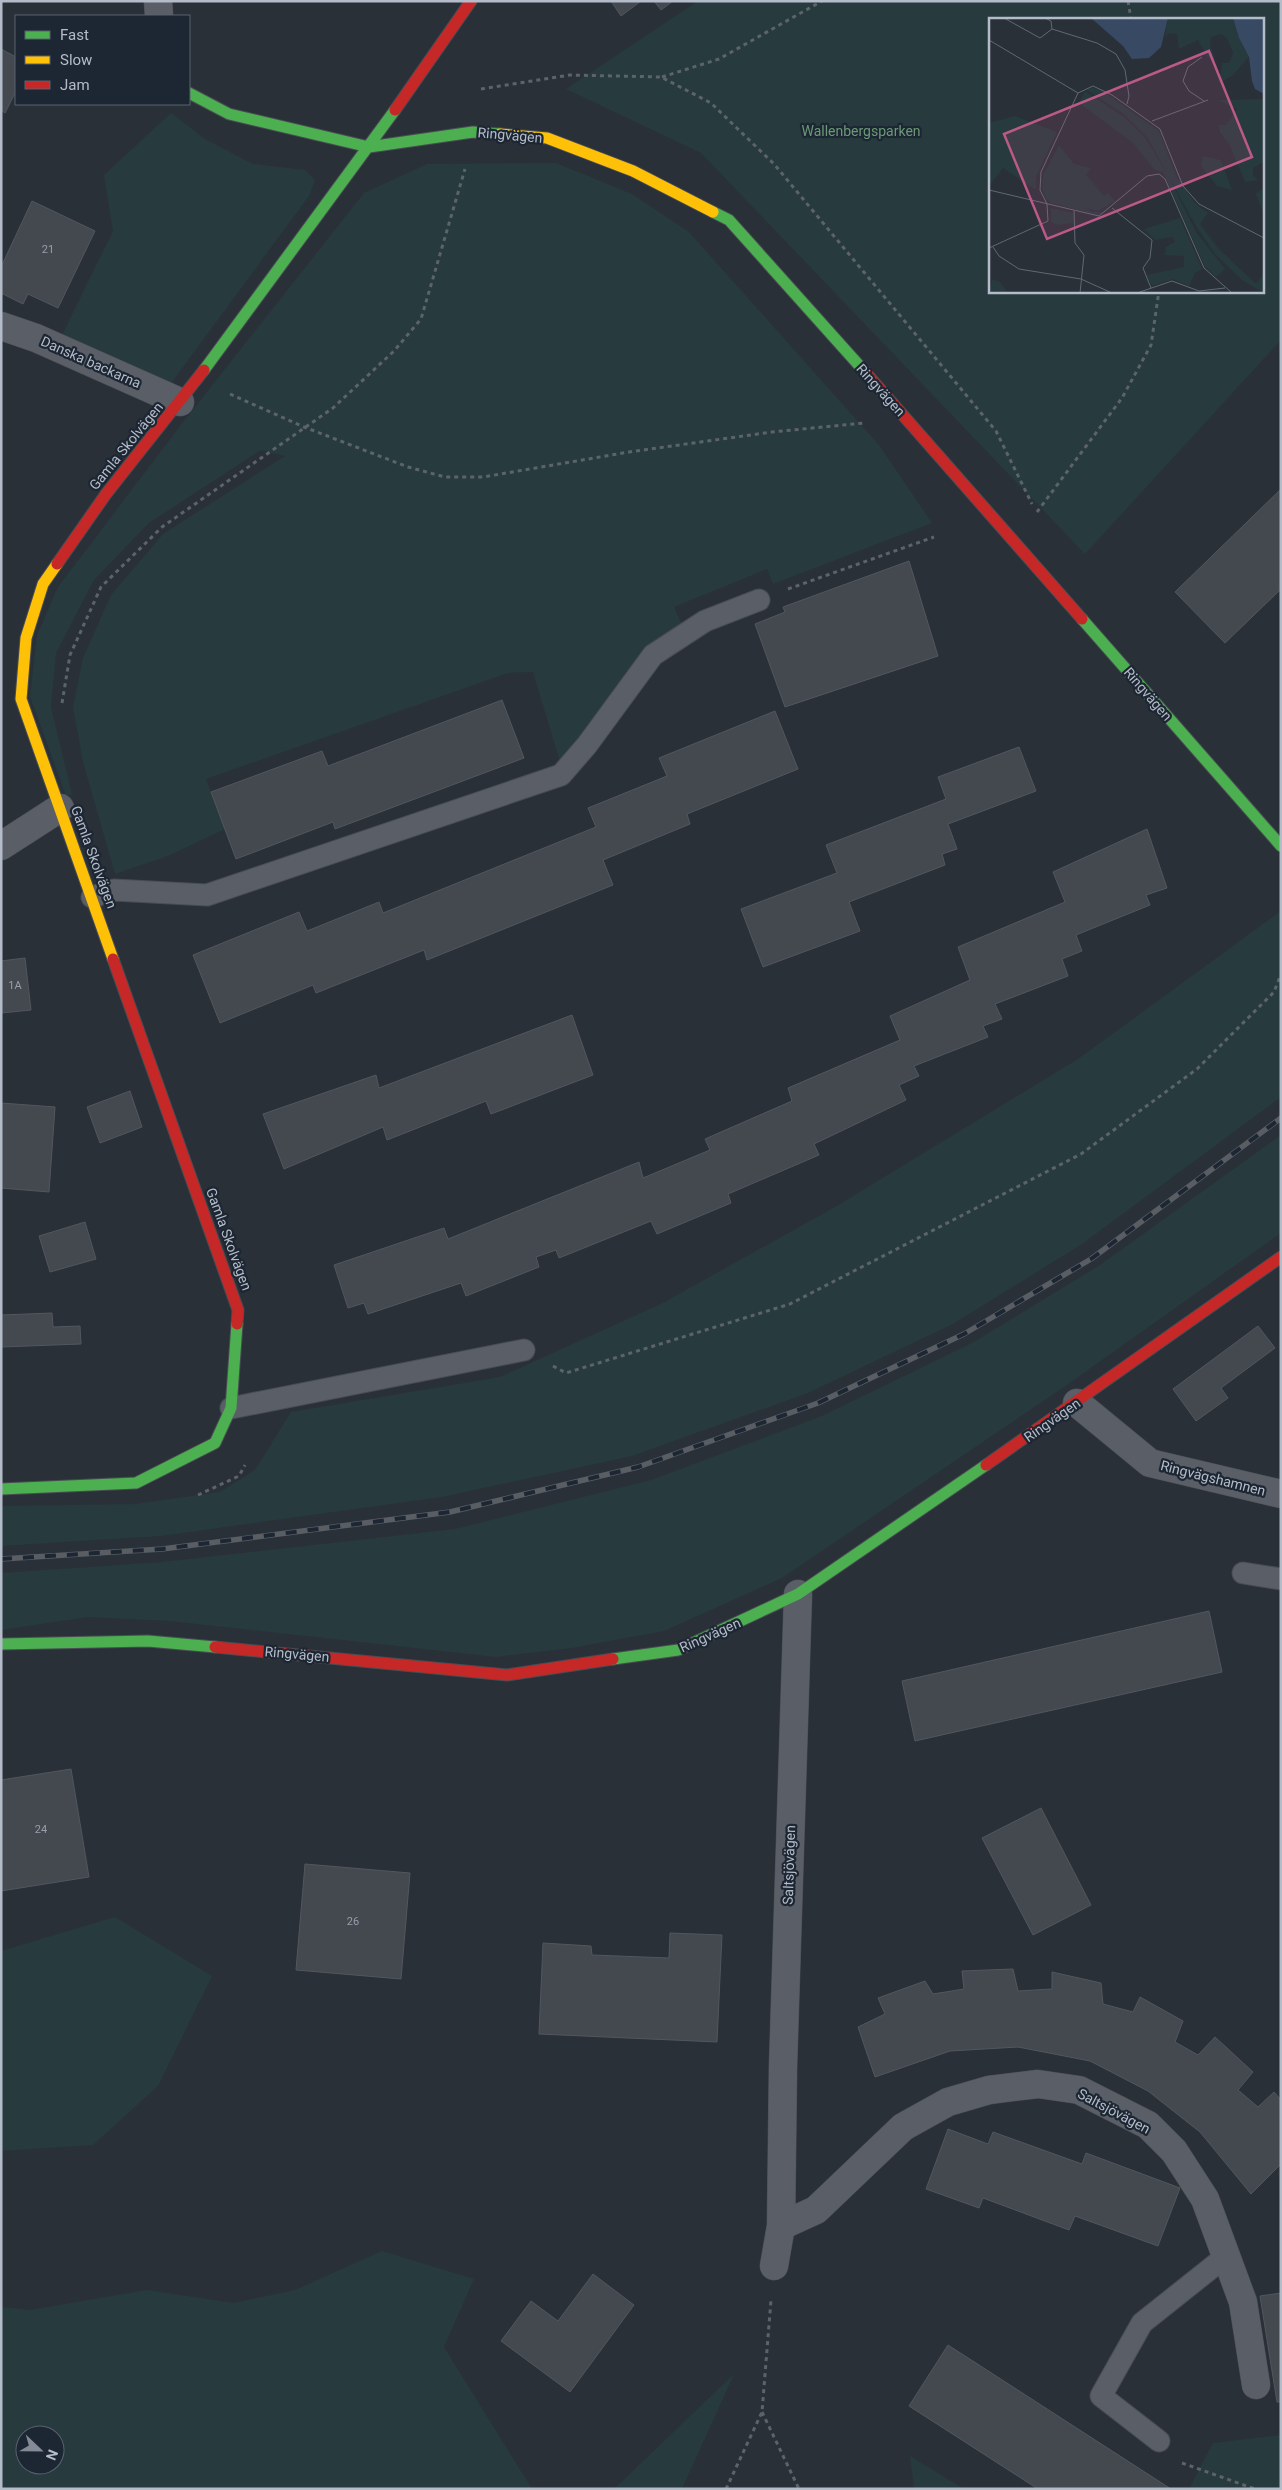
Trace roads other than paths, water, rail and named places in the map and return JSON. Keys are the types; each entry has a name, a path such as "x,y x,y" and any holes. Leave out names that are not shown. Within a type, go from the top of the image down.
{"street":[{"path":"158,1 159,15"},
{"path":"369,147 471,1"},
{"name":"Ringvägen","path":"190,94 229,114 369,147 473,132 547,138 642,175 729,220 907,418 1281,846"},
{"name":"Gamla Skolvägen","path":"1,1489 136,1483 215,1443 231,1408 238,1310 21,699 26,638 43,584 106,494 180,402 369,147"},
{"name":"Danska backarna","path":"1,326 36,338 180,402"},
{"path":"1,846 60,808"},
{"name":"Ringvägen","path":"1,1644 148,1641 350,1658 507,1675 678,1650 798,1594 1077,1403 1281,1257"},
{"name":"Ringvägshamnen","path":"1077,1403 1150,1463 1281,1494"},
{"name":"Saltsjövägen","path":"774,2266 781,2226 783,2067 798,1594"},
{"name":"Saltsjövägen","path":"781,2226 816,2210 903,2127 948,2102 988,2090 1038,2084 1079,2090 1148,2125 1174,2151 1205,2199 1243,2302 1256,2384"}],"lane":[{"path":"92,897 114,890 207,895 560,776 587,745 652,655 705,621 759,600"},
{"path":"231,1408 524,1350"},
{"path":"1244,1573 1281,1579"},
{"path":"1158,2440 1101,2396 1142,2323 1225,2257"}],"railway":[{"path":"1,1559 162,1549 450,1512 638,1467 818,1403 964,1334 1091,1259 1281,1118"}],"park label":[{"name":"Wallenbergsparken","path":"861,131"}]}
